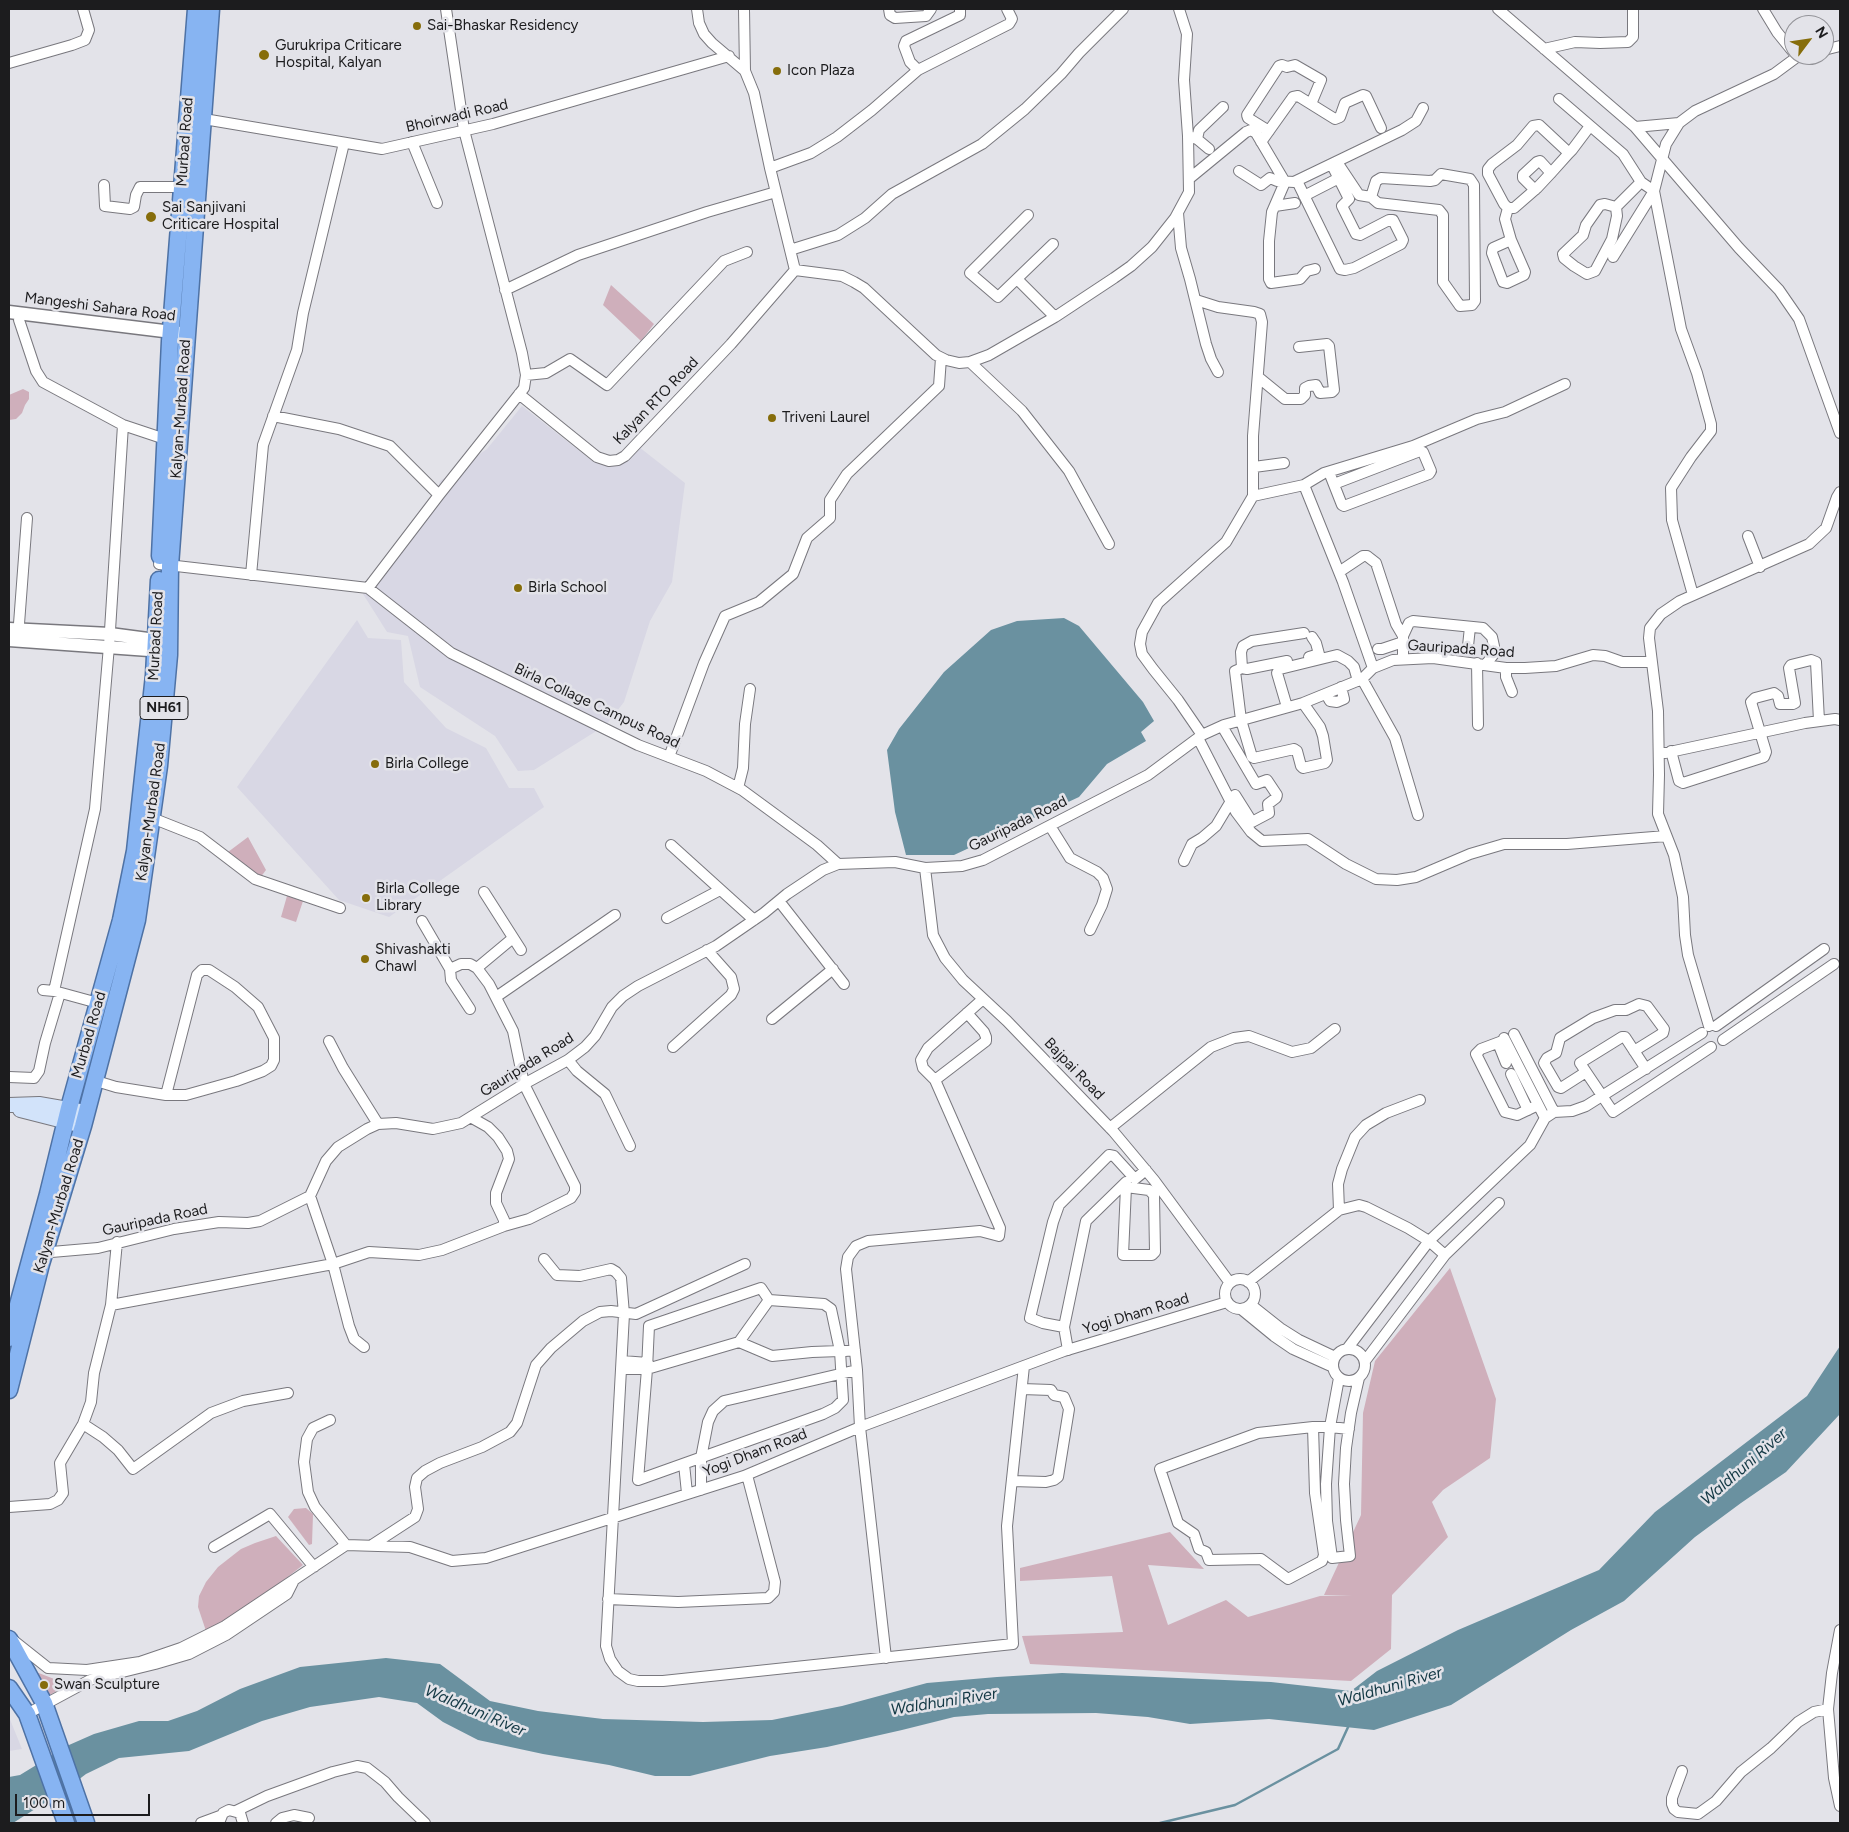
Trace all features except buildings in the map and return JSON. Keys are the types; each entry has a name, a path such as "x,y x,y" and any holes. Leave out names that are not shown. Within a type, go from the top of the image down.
{"highway":[{"name":"Murbad Road","path":"165,565 165,439 178,338 182,187 195,117 196,9"},
{"name":"Kalyan-Murbad Road","path":"9,1390 38,1253 84,1119 137,920 145,815 159,766 165,565 178,338 195,117 211,9"},
{"name":"Murbad Road","path":"9,1338 38,1253 67,1115 121,920 135,851 145,815"},
{"path":"9,1638 44,1703 86,1823"},
{"path":"9,1688 27,1714 66,1823"}],"main road":[{"path":"9,1105 39,1104 67,1115"},
{"path":"9,1112 14,1110 25,1111 67,1115 84,1119"}],"street":[{"path":"9,63 85,40 89,30 82,9"},
{"path":"165,565 368,588 524,388 526,375 464,130 446,9"},
{"path":"697,9 704,34 744,71 754,93 795,270 842,276 854,282 864,288 936,355 958,363 970,362 989,355 1055,317 1131,266 1152,246 1178,212 1190,192 1193,137 1184,80 1187,34 1178,9"},
{"path":"744,9 744,71"},
{"path":"890,9 890,15 895,18 926,16 931,9"},
{"path":"918,70 910,62 904,46 906,41 960,16 960,9"},
{"path":"770,168 811,153 837,137 872,110 918,70 1009,24 1012,19 1007,9"},
{"path":"790,250 838,235 865,218 892,194 982,144 1024,109 1061,74 1123,9"},
{"path":"1498,9 1635,127 1791,305 1800,319 1840,433"},
{"path":"1544,49 1575,42 1628,42 1633,37 1633,9"},
{"path":"1763,9 1784,40"},
{"name":"Bhoirwadi Road","path":"195,117 382,149 493,124 729,56"},
{"path":"1269,131 1248,118 1247,115 1279,66 1295,65 1321,80 1311,104"},
{"path":"1613,257 1654,192 1666,144 1679,122 1695,111 1774,74 1785,65"},
{"path":"1261,142 1293,97 1298,96 1335,119 1340,117 1345,103 1363,95 1366,96 1380,128"},
{"path":"1559,99 1623,154 1640,182 1654,192 1681,329 1697,373 1711,424 1711,431 1671,488 1672,520 1693,595"},
{"path":"1193,137 1223,107"},
{"path":"1239,171 1261,185 1271,175 1277,181 1297,181 1402,130 1416,121 1423,108"},
{"path":"1635,127 1679,122"},
{"path":"1569,153 1540,125 1532,126 1517,145 1492,164 1488,169 1488,174 1504,204 1508,208 1514,208 1551,173 1569,153 1590,126"},
{"path":"1190,178 1246,132 1251,130 1256,133 1286,182"},
{"path":"1193,137 1210,148"},
{"path":"412,142 437,203"},
{"path":"251,575 263,445 297,350 303,313 344,143"},
{"path":"1535,190 1523,178 1523,175 1540,161 1551,173"},
{"path":"1297,181 1340,269 1354,268 1401,244 1403,240 1392,220 1356,234 1342,206 1349,199 1334,163"},
{"path":"1334,163 1359,195 1371,197 1378,204 1439,210 1442,215 1443,282 1460,306 1472,305 1475,301 1474,185 1470,179 1441,174 1435,180 1430,181 1381,178 1376,182 1371,197"},
{"path":"1304,196 1339,178"},
{"path":"1286,182 1272,212 1269,241 1269,279 1271,283 1300,279 1306,271 1315,269"},
{"path":"1616,207 1640,182"},
{"path":"104,185 104,206 130,209 134,207 136,195 140,187 182,187"},
{"path":"505,290 578,255 707,212 776,192"},
{"path":"1275,206 1295,203"},
{"path":"1605,204 1616,207 1618,216 1612,239 1595,271 1587,274 1564,258 1563,254 1583,235 1586,225 1600,206 1605,204"},
{"path":"1508,208 1505,219 1511,240"},
{"path":"1178,212 1181,248 1206,344 1218,372"},
{"path":"1028,215 970,273 998,297 1054,244"},
{"path":"526,375 546,373 570,359 607,385 724,261 747,252"},
{"name":"Kalyan RTO Road","path":"519,394 597,457 609,461 618,460 625,456 731,344 795,270"},
{"path":"1017,279 1055,317"},
{"path":"1196,300 1218,308 1260,314 1262,322 1253,436 1253,496 1226,542 1158,603 1142,632 1140,644 1142,654 1200,737 1233,798 1252,822 1269,813 1268,804 1277,795 1267,780 1256,784 1222,726"},
{"name":"Mangeshi Sahara Road","path":"9,312 178,338"},
{"path":"14,320 36,371 43,382 123,425 165,439"},
{"name":"Mangeshi Sahara Road","path":"14,320 178,338"},
{"path":"1258,377 1284,399 1301,399 1305,395 1305,388 1309,386 1316,385 1320,394 1332,392 1334,390 1329,346 1327,344 1299,347"},
{"path":"669,757 704,662 725,616 759,602 793,574 807,538 830,518 830,500 847,474 939,386 941,358"},
{"path":"970,362 1022,411 1069,471 1109,544"},
{"path":"1253,496 1304,485 1329,472 1413,446 1477,419 1504,412 1565,384"},
{"path":"273,416 340,429 390,446 439,495"},
{"path":"9,1077 34,1078 40,1071 95,809 110,640 123,425"},
{"path":"1329,472 1342,505 1344,506 1429,474 1431,471 1423,452 1420,451 1334,484"},
{"path":"1254,467 1284,463"},
{"path":"1304,485 1339,572 1373,668"},
{"path":"1711,1047 1702,1040 1709,1028 1688,954 1683,897 1674,855 1658,814 1658,711 1649,638 1650,628 1661,614 1693,595 1763,563 1786,556 1809,544 1826,528 1836,497 1840,492"},
{"path":"27,518 13,634 110,640 162,646"},
{"path":"1748,536 1763,563"},
{"path":"1339,572 1363,556 1374,560 1403,639"},
{"name":"Birla Collage Campus Road","path":"368,588 451,654 638,745 706,771 738,788 811,840 838,864"},
{"path":"1403,659 1403,639 1409,623 1413,621 1483,628 1492,637 1494,654 1481,663 1478,724"},
{"path":"1468,646 1470,627"},
{"path":"1242,668 1241,652 1244,646 1252,640 1308,635 1316,643 1319,654 1247,669 1242,668 1235,671 1241,720 1254,758 1294,749 1297,751 1303,768 1325,763 1327,760 1320,727 1303,703"},
{"path":"1378,649 1403,639"},
{"path":"1287,708 1277,673 1280,668 1337,655 1348,661 1395,738 1418,815"},
{"name":"Gauripada Road","path":"38,1253 98,1248 174,1229 219,1222 248,1223 260,1220 310,1196 326,1161 338,1147 367,1129 378,1124 396,1123 433,1129 461,1123 472,1118 524,1084 568,1060 585,1047 595,1036 612,1006 623,996 638,986 707,950 754,920 823,870 838,864 895,862 925,868 962,866 983,860 1148,775 1200,737 1222,726 1303,703 1360,680 1373,668 1393,660 1433,658 1481,663 1503,670 1556,666 1593,655 1605,656 1622,662 1652,662"},
{"path":"1671,751 1679,781 1683,783 1764,757 1766,752 1751,702 1755,698 1774,693 1778,696 1780,704 1795,703 1789,668 1791,665 1811,660 1816,662 1819,721"},
{"path":"1503,670 1512,692"},
{"path":"738,788 743,768 745,724 750,689"},
{"path":"1659,754 1819,721 1840,720"},
{"path":"1233,798 1236,812 1251,832 1262,841 1308,839 1346,864 1376,879 1396,880 1416,877 1470,854 1504,844 1567,844 1666,836"},
{"path":"1184,861 1192,844 1216,826 1233,798"},
{"path":"145,815 200,837 255,879 340,908"},
{"path":"1050,826 1070,858 1097,872 1103,878 1107,889 1102,905 1090,930"},
{"path":"671,845 754,920"},
{"name":"Bajpai Road","path":"925,868 933,935 945,958 963,980 1007,1021 1110,1128 1146,1170 1230,1283"},
{"path":"668,918 720,890"},
{"path":"484,892 521,950"},
{"path":"779,901 844,984"},
{"path":"496,998 615,915"},
{"path":"422,921 450,969 451,980 470,1009"},
{"path":"477,968 513,938"},
{"path":"1347,1349 1430,1241 1530,1146 1549,1115 1572,1111 1586,1106 1709,1028 1824,949"},
{"path":"673,1047 730,995 734,989 731,977 707,950"},
{"path":"111,1305 333,1264 369,1252 419,1255 442,1250 504,1226 529,1219 571,1198 575,1192 572,1177 524,1084 513,1031 496,998 477,968 470,964 461,964 450,969"},
{"path":"1646,1069 1625,1037 1622,1037 1580,1063 1613,1112 1711,1047 1718,1045 1722,1040 1834,964"},
{"path":"772,1019 833,969"},
{"path":"93,1080 166,1096 186,1095 215,1088 263,1071 271,1066 274,1060 274,1038 258,1008 235,987 209,970 202,970 197,975 166,1096"},
{"path":"43,990 98,1003"},
{"path":"886,1658 860,1427 857,1370 846,1269 848,1257 856,1246 868,1241 980,1230 999,1236 1000,1228 935,1080 923,1068 921,1060 928,1048 982,998"},
{"path":"1586,1072 1561,1088 1558,1087 1544,1066 1544,1063 1547,1058 1556,1052 1560,1038 1592,1018 1615,1010 1626,1010 1639,1004 1647,1006 1664,1029 1663,1033 1634,1051"},
{"path":"935,1080 986,1041 984,1032 967,1013"},
{"path":"1709,1028 1723,1033 1722,1040"},
{"path":"1110,1128 1211,1047 1234,1038 1249,1036 1292,1052 1311,1048 1335,1029"},
{"path":"1514,1034 1538,1105 1549,1115"},
{"path":"1502,1040 1530,1078 1549,1115"},
{"path":"1502,1040 1506,1063"},
{"path":"1502,1040 1481,1049 1476,1054 1505,1112 1517,1115 1538,1105"},
{"path":"329,1042 378,1124"},
{"path":"568,1060 605,1094 630,1146"},
{"path":"1511,1074 1528,1110"},
{"path":"1339,1210 1338,1184 1349,1150 1356,1137 1366,1124 1386,1113 1420,1100"},
{"path":"472,1118 488,1127 507,1150 509,1160 496,1193 496,1203 504,1220 504,1226"},
{"path":"1064,1327 1030,1318 1053,1222 1059,1205 1109,1155 1114,1156 1135,1179 1146,1170"},
{"path":"1068,1350 1064,1327 1086,1221 1124,1187 1132,1177"},
{"path":"1124,1187 1149,1190 1154,1195 1154,1252 1152,1254 1124,1254 1124,1187"},
{"path":"310,1196 333,1264 349,1326 354,1339 364,1347"},
{"path":"1339,1378 1330,1427 1326,1484 1327,1521 1332,1558 1350,1556 1344,1484 1349,1429 1359,1378 1364,1370 1365,1361 1445,1255 1499,1203"},
{"path":"1248,1282 1339,1210 1359,1205 1408,1228 1430,1241 1445,1255"},
{"path":"9,1508 50,1504 58,1500 62,1492 60,1463 83,1424 91,1402 94,1373 111,1305 117,1242"},
{"path":"544,1259 557,1276 580,1276 611,1269 621,1278 624,1314 606,1646 610,1659 618,1672 628,1679 664,1681 1013,1644 1007,1526 1024,1366"},
{"path":"372,1545 415,1517 418,1509 415,1487 417,1478 440,1463 482,1447 510,1432 517,1423 536,1365 551,1348 583,1321 600,1312 611,1311 636,1314 745,1264"},
{"path":"1239,1279 1248,1282 1252,1286 1255,1295 1246,1307 1233,1308 1227,1302 1225,1292 1230,1283 1239,1279"},
{"path":"761,1288 769,1300 824,1304 831,1309 840,1351 843,1400 835,1408 823,1414 638,1480 650,1326 761,1288"},
{"path":"740,1342 769,1300"},
{"name":"Yogi Dham Road","path":"346,1545 410,1547 452,1561 486,1558 747,1475 860,1427 1068,1350 1227,1302"},
{"path":"1246,1307 1256,1323 1287,1345 1334,1362"},
{"path":"621,1365 648,1366 740,1342 772,1356 855,1350"},
{"path":"1359,1378 1349,1382 1339,1378 1335,1373 1334,1362 1340,1351 1347,1349 1360,1353 1365,1361"},
{"path":"701,1490 701,1458 708,1422 713,1411 724,1401 857,1370"},
{"path":"1012,1481 1046,1482 1058,1477 1069,1409 1064,1397 1054,1395 1051,1390 1022,1389"},
{"path":"83,1424 118,1450 133,1469 212,1413 243,1401 288,1393"},
{"path":"9,1638 48,1668 87,1670 140,1662 205,1638 248,1612 281,1587 293,1582 346,1545 315,1507 308,1492 304,1462 307,1439 313,1428 330,1420"},
{"path":"1313,1428 1314,1493 1324,1554 1322,1561 1288,1579 1261,1559 1208,1560 1206,1552 1199,1550 1194,1534 1178,1524 1160,1469 1258,1433 1313,1428 1330,1427 1349,1429"},
{"path":"684,1464 687,1493"},
{"path":"608,1599 678,1602 768,1598 774,1592 775,1582 747,1475"},
{"path":"214,1547 270,1514 314,1567"},
{"path":"27,1714 44,1703 90,1680 189,1654 226,1635 287,1594 293,1582"},
{"path":"1840,1630 1828,1709 1834,1778 1840,1806"},
{"path":"1682,1771 1672,1798 1672,1804 1678,1812 1698,1814 1716,1801 1741,1772 1771,1748 1798,1722 1814,1712 1828,1709"},
{"path":"201,1823 220,1820 229,1810 236,1811 267,1796 334,1772 357,1766 367,1768 385,1782 425,1823"},
{"path":"236,1811 242,1817 243,1823"},
{"path":"276,1823 282,1818 294,1815 309,1818"}],"shaded area":[{"path":"611,285 654,324 641,341 603,305"},
{"path":"23,389 29,392 29,399 22,413 16,419 9,420 9,395"},
{"name":"Birla School","path":"522,406 595,463 620,465 639,447 685,483 672,582 650,621 624,702 606,725 534,770 518,771 495,736 420,687 408,636 387,632 363,594 432,508 440,481 487,449"},
{"name":"Birla College","path":"357,620 368,638 401,640 404,682 446,728 486,748 509,788 534,788 544,807 389,917 339,900 237,787"},
{"path":"248,837 266,870 260,878 228,852"},
{"path":"287,896 303,901 296,922 281,917"},
{"path":"1450,1268 1496,1399 1490,1458 1443,1490 1432,1502 1448,1537 1392,1595 1391,1649 1351,1681 1030,1664 1022,1636 1123,1632 1112,1576 1020,1581 1020,1568 1170,1532 1204,1569 1148,1565 1168,1625 1226,1600 1248,1617 1320,1596 1352,1595 1324,1595 1361,1515 1363,1413 1375,1361"},
{"path":"306,1508 313,1514 312,1544 309,1545 288,1517 294,1509"},
{"path":"276,1536 303,1565 248,1608 206,1631 198,1607 199,1596 206,1582 218,1567 241,1549"},
{"name":"Swan Sculpture","path":"31,1670 62,1682 58,1690 43,1699"},
{"path":"9,1717 22,1749 9,1751"}],"water":[{"path":"1064,618 1079,626 1143,702 1154,721 1141,732 1146,741 1107,764 1079,797 954,855 906,855 895,812 887,750 899,729 944,672 991,630 1017,621"},
{"name":"Waldhuni River","path":"1840,1346 1840,1414 1786,1472 1695,1537 1624,1601 1571,1630 1451,1705 1374,1730 1269,1719 1190,1724 1148,1717 1096,1713 988,1714 954,1717 827,1747 770,1756 690,1776 655,1776 609,1765 543,1754 478,1740 443,1722 417,1703 379,1697 310,1707 262,1721 189,1751 119,1758 86,1774 65,1790 13,1823 9,1823 9,1777 20,1775 69,1745 94,1734 139,1721 168,1721 197,1711 240,1689 300,1667 386,1658 440,1664 490,1701 538,1711 603,1719 703,1722 772,1720 842,1706 927,1683 1062,1673 1271,1682 1351,1691 1377,1671 1458,1630 1599,1570 1655,1512 1807,1396"}],"waterway":[{"path":"1160,1823 1235,1805 1338,1749 1349,1725"}],"place":[{"name":"Sai-Bhaskar Residency","path":"417,26"},
{"name":"Gurukripa Criticare Hospital, Kalyan","path":"264,55"},
{"name":"Icon Plaza","path":"777,71"},
{"name":"Sai Sanjivani Criticare Hospital","path":"151,217"},
{"name":"Triveni Laurel","path":"772,418"},
{"name":"Birla School","path":"518,588"},
{"name":"Birla College","path":"375,764"},
{"name":"Birla College Library","path":"366,898"},
{"name":"Shivashakti Chawl","path":"365,959"},
{"name":"Swan Sculpture","path":"44,1685"}]}
